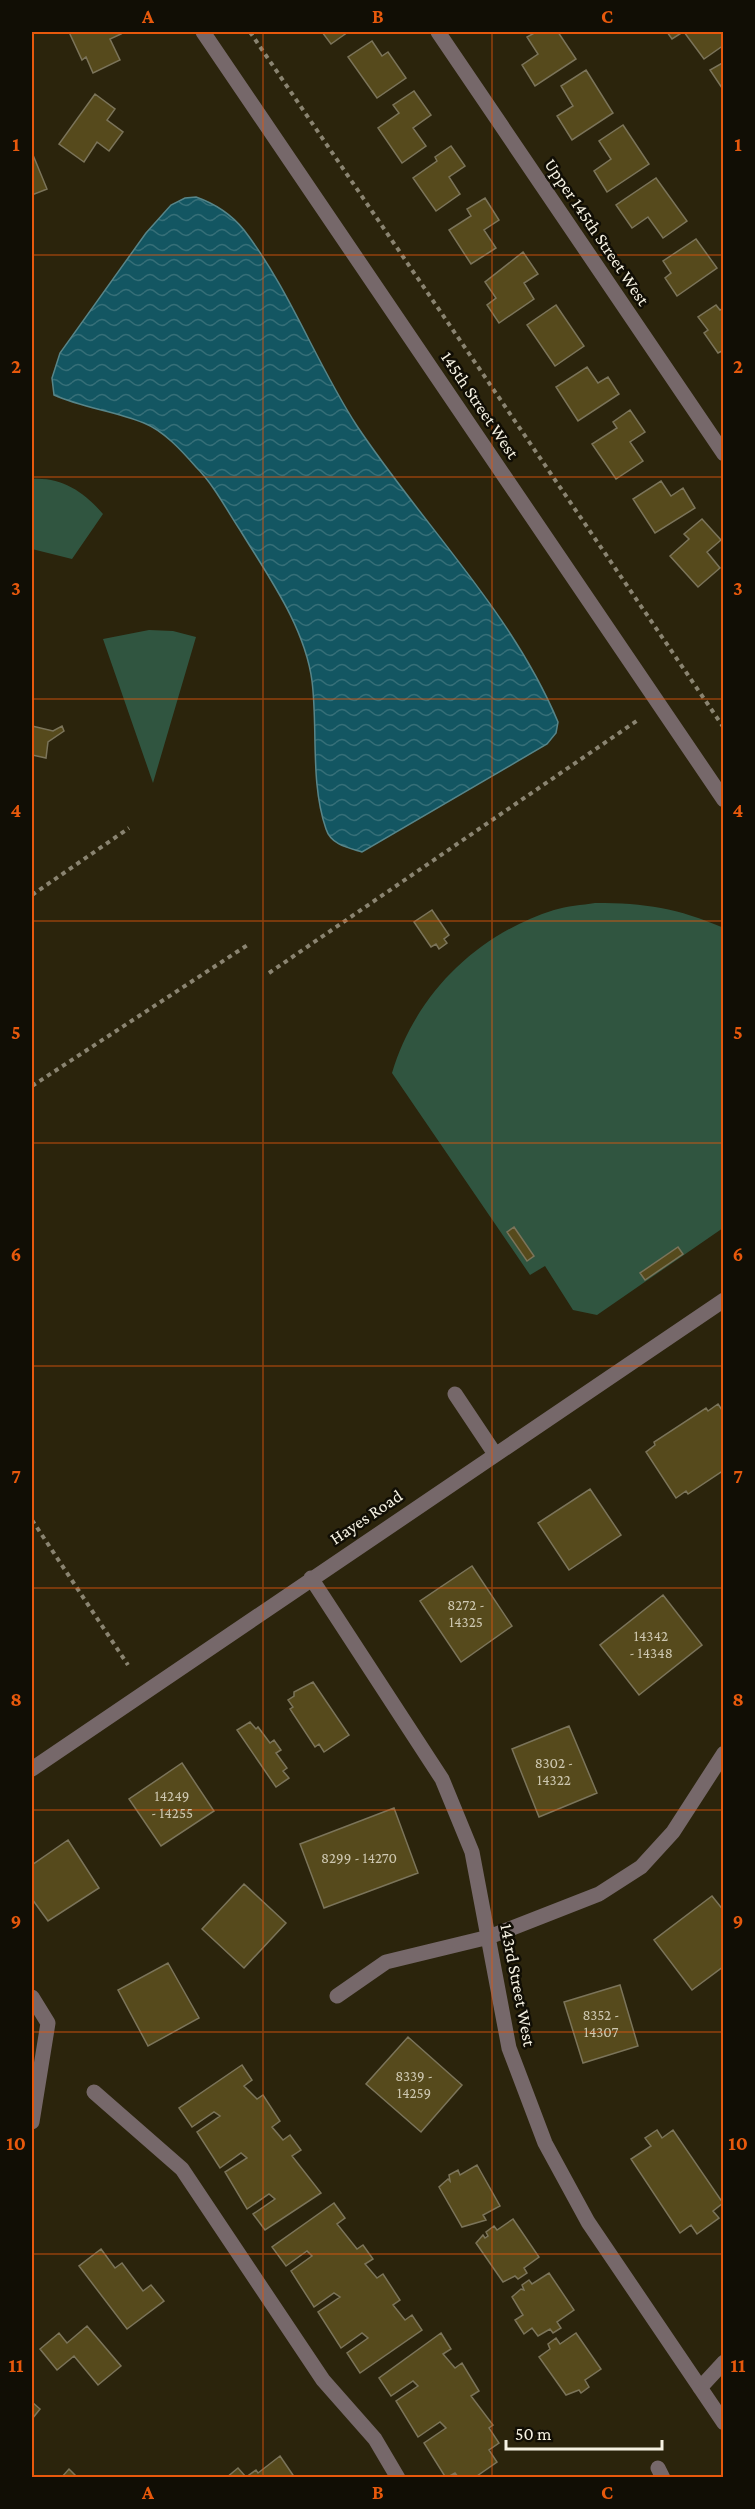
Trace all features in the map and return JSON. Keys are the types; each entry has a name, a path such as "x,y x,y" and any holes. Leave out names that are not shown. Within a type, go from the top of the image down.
{"street":[{"name":"145th Street West","path":"203,32 723,800"},
{"name":"Upper 145th Street West","path":"438,32 723,454"},
{"name":"Hayes Road","path":"32,1769 723,1300"},
{"path":"455,1394 495,1454"},
{"name":"143rd Street West","path":"311,1578 442,1779 472,1852 509,2048 545,2143 588,2222 723,2423"},
{"path":"337,1996 386,1962 489,1938 599,1894 641,1867 674,1832 723,1753"},
{"path":"32,1997 48,2023 32,2122"},
{"path":"94,2092 182,2169 323,2380 375,2439 398,2478"},
{"path":"700,2388 723,2362"}],"path":[{"path":"250,32 723,728"},
{"path":"269,974 638,720"},
{"path":"32,895 129,828"},
{"path":"32,1086 249,944"},
{"path":"32,1520 128,1665"}],"green space":[{"path":"32,479 63,483 72,487 103,514 72,559 32,549"},
{"path":"149,630 173,631 196,637 153,783 103,639"},
{"path":"595,903 661,908 724,928 723,1228 597,1315 573,1310 545,1266 530,1275 392,1073 402,1045 416,1018 433,993 475,952 499,935 526,921 559,909"}],"water":[{"path":"196,197 217,206 234,219 260,253 357,426 492,606 539,682 558,722 556,733 547,744 362,852 336,842 328,834 321,811 316,774 312,681 302,641 284,602 214,489 179,448 166,436 151,427 133,419 54,395 52,378 60,353 146,233 171,205 185,198"}],"building":[{"path":"69,32 119,32 121,34 110,39 120,60 93,73 86,57 82,60"},
{"path":"322,32 348,32 331,44"},
{"path":"536,32 558,32 576,59 535,86 522,65 538,54 527,37"},
{"path":"667,32 683,32 672,39"},
{"path":"684,32 722,32 724,45 704,59"},
{"path":"372,41 382,56 388,52 406,78 377,98 348,57"},
{"path":"724,62 724,91 710,70"},
{"path":"586,70 613,113 572,140 557,116 573,106 561,86"},
{"path":"414,91 431,115 413,128 426,146 402,163 378,128 399,113 393,105"},
{"path":"95,94 115,109 107,120 123,132 109,151 97,142 84,162 59,144"},
{"path":"623,125 649,164 607,192 594,171 611,159 599,141"},
{"path":"451,146 465,166 449,177 460,194 436,211 413,178 437,161 435,157"},
{"path":"32,156 47,189 32,195"},
{"path":"656,178 687,221 663,238 648,217 632,228 616,205"},
{"path":"485,198 499,220 484,230 496,248 471,264 449,230 471,216 467,209"},
{"path":"696,239 717,268 677,296 665,278 671,273 663,261"},
{"path":"523,252 538,274 524,283 534,299 499,323 487,305 496,298 485,282"},
{"path":"556,305 584,346 555,366 527,325"},
{"path":"716,305 720,310 724,308 724,350 718,353 704,333 708,330 698,317"},
{"path":"587,367 598,383 608,377 619,394 578,421 556,387"},
{"path":"630,410 645,432 630,442 643,461 616,479 592,444 617,428 613,422"},
{"path":"661,481 671,496 683,488 695,508 655,533 633,499"},
{"path":"702,519 721,540 707,552 720,568 698,587 670,556 689,539 684,534"},
{"path":"32,726 53,731 62,726 64,731 48,742 46,758 32,755"},
{"path":"432,910 449,935 444,939 447,943 439,949 436,944 431,947 414,922"},
{"path":"514,1227 534,1256 527,1261 507,1232"},
{"path":"678,1247 683,1254 645,1280 640,1273"},
{"path":"718,1404 724,1413 724,1470 688,1494 686,1491 676,1498 646,1452 655,1445 654,1442 706,1408 708,1411"},
{"path":"590,1489 621,1535 569,1570 538,1523"},
{"path":"472,1566 512,1626 461,1662 420,1601"},
{"path":"663,1595 702,1645 639,1695 600,1645"},
{"path":"313,1682 349,1735 324,1752 319,1744 315,1747 290,1709 293,1707 288,1700 294,1696 294,1692"},
{"path":"250,1722 256,1729 258,1727 270,1743 274,1740 281,1750 276,1753 287,1768 283,1771 289,1778 276,1787 237,1730"},
{"path":"569,1726 597,1793 539,1817 512,1749"},
{"path":"182,1763 214,1811 161,1846 129,1799"},
{"path":"394,1808 418,1873 324,1908 300,1844"},
{"path":"68,1840 99,1888 48,1921 32,1899 32,1865"},
{"path":"244,1884 286,1923 244,1968 202,1929"},
{"path":"712,1896 724,1911 724,1966 692,1990 654,1940"},
{"path":"168,1963 199,2018 148,2046 118,1990"},
{"path":"620,1985 638,2046 583,2063 564,2002"},
{"path":"408,2037 462,2085 421,2132 366,2084"},
{"path":"242,2065 252,2080 244,2086 257,2099 263,2095 280,2121 272,2127 283,2140 290,2135 301,2150 292,2156 321,2193 265,2230 253,2214 275,2199 269,2194 247,2209 225,2172 247,2158 241,2153 220,2168 197,2132 220,2116 214,2112 192,2127 179,2108"},
{"path":"657,2130 662,2138 673,2130 723,2203 713,2211 719,2218 697,2234 691,2225 680,2233 631,2159 651,2146 645,2138"},
{"path":"477,2165 500,2206 483,2215 486,2220 462,2227 439,2187 448,2179 450,2181 449,2175 458,2170 460,2175"},
{"path":"334,2203 345,2218 337,2224 357,2249 363,2245 373,2259 365,2264 377,2278 383,2274 400,2300 393,2305 405,2320 412,2315 422,2330 360,2373 347,2353 368,2338 362,2333 341,2348 318,2312 340,2297 334,2293 314,2307 291,2271 312,2256 307,2251 286,2266 272,2247"},
{"path":"513,2219 539,2257 524,2268 527,2273 518,2279 515,2276 503,2282 476,2243 483,2235 485,2238 488,2236 486,2232 494,2226 497,2230"},
{"path":"101,2249 115,2268 122,2263 143,2291 151,2285 164,2301 127,2329 79,2266"},
{"path":"549,2273 574,2310 557,2322 561,2328 553,2333 550,2329 538,2336 532,2328 524,2334 515,2320 523,2315 512,2297 521,2289 524,2290 522,2285 529,2280 532,2284"},
{"path":"87,2326 121,2366 98,2385 74,2356 57,2370 40,2349 59,2333 67,2343"},
{"path":"441,2333 451,2349 443,2354 455,2368 462,2363 479,2391 471,2396 493,2425 489,2428 499,2443 489,2450 497,2462 474,2478 459,2478 455,2473 446,2478 424,2443 446,2428 440,2422 418,2437 396,2401 418,2386 413,2381 391,2396 379,2378"},
{"path":"576,2333 601,2369 585,2380 589,2387 581,2393 579,2390 566,2395 539,2357 550,2349 548,2344 556,2338 560,2344"},
{"path":"32,2402 40,2409 32,2419"},
{"path":"280,2456 295,2478 226,2478 238,2468 246,2477 256,2470 258,2473"},
{"path":"69,2469 78,2478 61,2478"}]}
